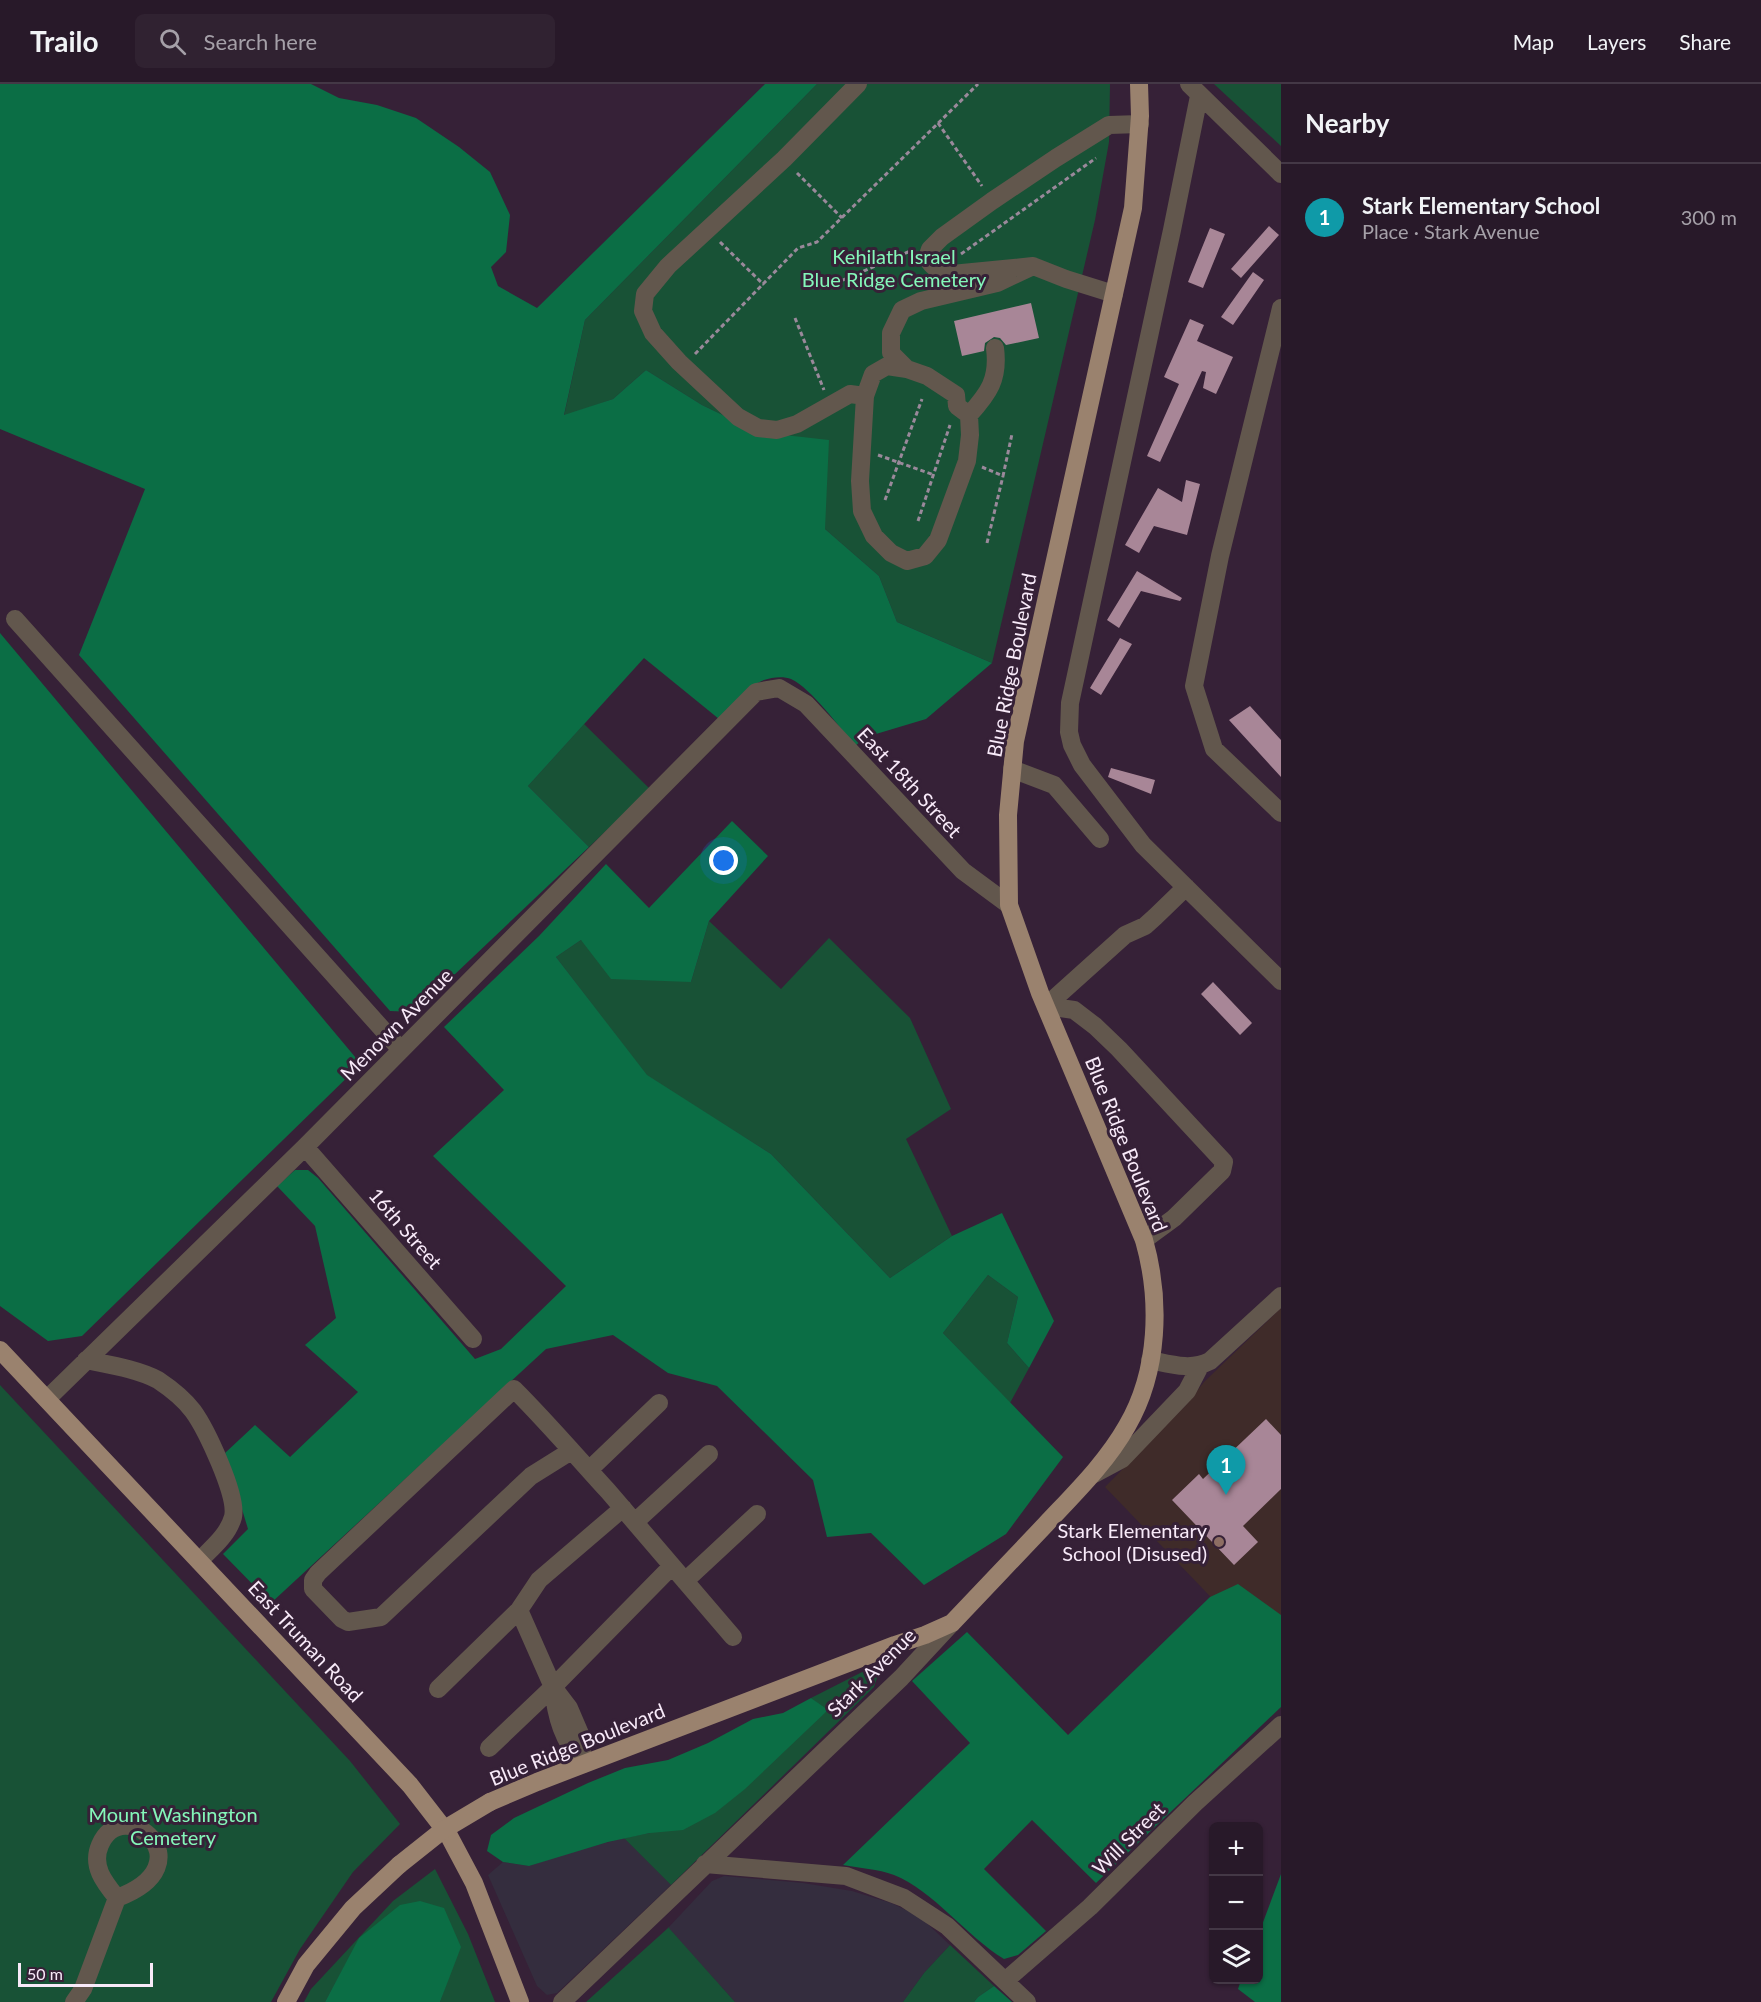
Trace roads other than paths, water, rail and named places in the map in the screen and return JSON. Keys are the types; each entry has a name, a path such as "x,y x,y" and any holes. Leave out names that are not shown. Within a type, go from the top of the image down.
{"main road":[{"name":"Blue Ridge Boulevard","path":"1094,1474 1128,1425 1144,1387 1150,1360 1155,1305 1151,1264 1144,1240 1046,1006 1009,905 1008,815 1015,741 1133,208 1140,124 1139,84"},
{"name":"East Truman Road","path":"0,1350 410,1785 448,1834 474,1883 520,2002"},
{"name":"Stark Avenue","path":"952,1623 1094,1474"},
{"name":"Blue Ridge Boulevard","path":"286,2002 306,1965 353,1908 399,1864 443,1830 490,1802 583,1764 952,1623"}],"street":[{"path":"858,84 784,159 668,266 645,294 643,311 653,333 679,362 738,417 758,428 777,430 797,424 850,394 866,396"},
{"path":"1194,90 1281,174"},
{"path":"1194,90 1167,253 1070,703 1070,732 1072,745 1082,765 1143,845 1281,981"},
{"path":"1114,294 1033,266 952,274 933,264 930,249 942,237 992,201 1109,125 1140,124"},
{"path":"907,369 891,353 891,333 902,310 921,301 997,283 1033,266"},
{"path":"1281,308 1220,556 1194,686 1214,749 1281,813"},
{"path":"963,411 990,390 995,377 995,348"},
{"path":"887,366 907,369 943,384 956,395 963,411 970,435 967,461 938,540 925,556 907,561 891,553 874,536 862,511 860,482 866,396 873,374 887,366"},
{"path":"15,620 401,1050"},
{"name":"Menown Avenue","path":"47,1399 305,1147 756,692 779,688"},
{"name":"East 18th Street","path":"779,688 806,704 963,872 1009,905"},
{"path":"1012,769 1054,785 1100,839"},
{"path":"1046,1006 1125,935 1150,922 1186,887"},
{"path":"1046,1006 1074,1010 1095,1026 1224,1162 1222,1171 1174,1218 1144,1240"},
{"name":"16th Street","path":"305,1147 473,1339"},
{"name":"Stark Avenue","path":"1094,1474 1122,1459 1187,1391 1200,1366 1210,1361 1281,1296"},
{"path":"86,1360 158,1380 183,1399 193,1411 220,1462 234,1505 233,1518 228,1528 200,1561"},
{"path":"1150,1360 1186,1367 1200,1366"},
{"path":"571,1451 531,1476 381,1617 348,1622 342,1619 312,1589 313,1580 318,1573 514,1389 589,1470 629,1515 733,1637"},
{"path":"589,1470 659,1403"},
{"path":"438,1689 519,1610 539,1580 709,1454"},
{"path":"685,1581 757,1514"},
{"path":"489,1748 553,1687 672,1566"},
{"path":"519,1610 553,1687 569,1708 581,1736 583,1764"},
{"name":"Stark Avenue","path":"562,2002 900,1678 952,1623"},
{"name":"Will Street","path":"1005,1981 1090,1907 1195,1803 1281,1725"},
{"path":"705,1863 846,1876 904,1898 947,1926 1027,2002"},
{"path":"74,2002 82,1989 117,1898"}],"place":[{"name":"Stark Elementary School","path":"1226,1495"},
{"name":"Stark Elementary School (Disused)","path":"1219,1542"}],"park label":[{"name":"Kehilath Israel Blue Ridge Cemetery","path":"894,268"},
{"name":"Mount Washington Cemetery","path":"173,1826"}]}
